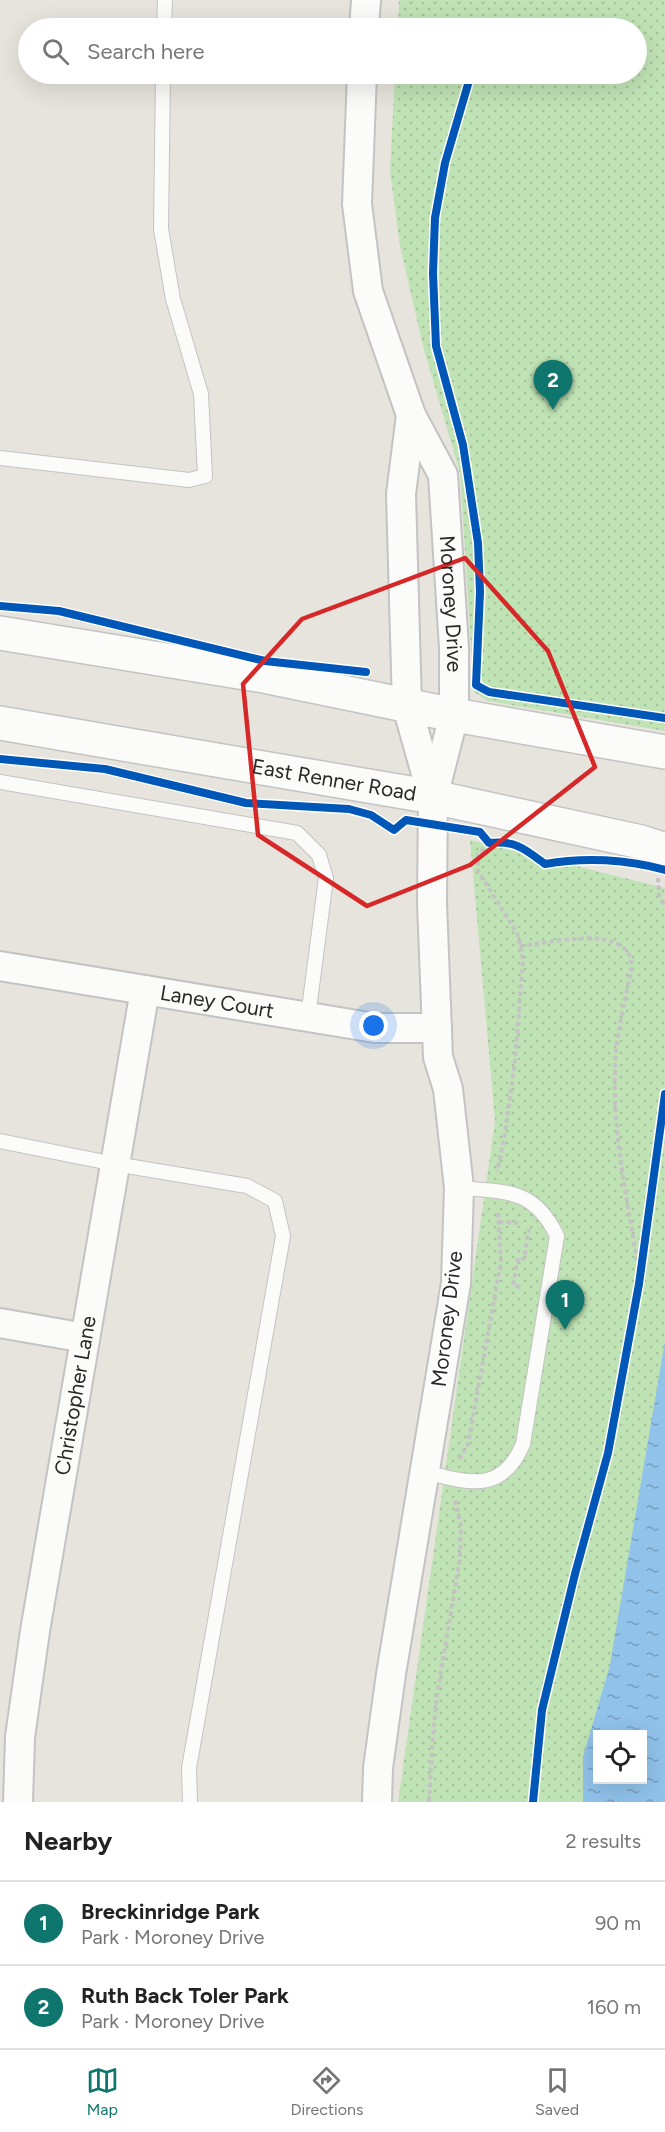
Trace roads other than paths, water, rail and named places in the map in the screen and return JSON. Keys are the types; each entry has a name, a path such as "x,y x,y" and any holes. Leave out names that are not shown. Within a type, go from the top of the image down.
{"main road":[{"path":"0,633 264,676 407,706 665,753"},
{"name":"East Renner Road","path":"0,723 433,797 655,853"}],"street":[{"path":"365,18 366,0"},
{"name":"Moroney Drive","path":"362,84 357,204 368,291 411,415 443,475 454,648 454,715 433,797 432,903 438,1057 448,1089 459,1188 456,1283 391,1674 378,1768 376,1802"},
{"name":"Moroney Drive","path":"411,415 401,494 407,706 433,797"},
{"name":"Laney Court","path":"0,966 375,1028 437,1028"},
{"name":"Christopher Lane","path":"18,1802 20,1737 34,1631 145,990"},
{"path":"0,1323 85,1338"}],"lane":[{"path":"164,18 165,0"},
{"path":"0,458 189,480 205,476 201,394 173,299 161,229 163,84"},
{"path":"0,782 297,833 319,855 326,878 308,1017"},
{"path":"0,1141 115,1164 247,1186 274,1201 283,1236 189,1768 190,1802"},
{"path":"424,1472 456,1480 483,1481 504,1474 516,1461 523,1444 557,1236 549,1218 531,1201 510,1192 459,1188"}],"water":[{"path":"665,1341 665,1802 583,1802 583,1757 610,1665"}],"place":[{"name":"Ruth Back Toler Park","path":"553,410"},
{"name":"Breckinridge Park","path":"565,1330"}]}
